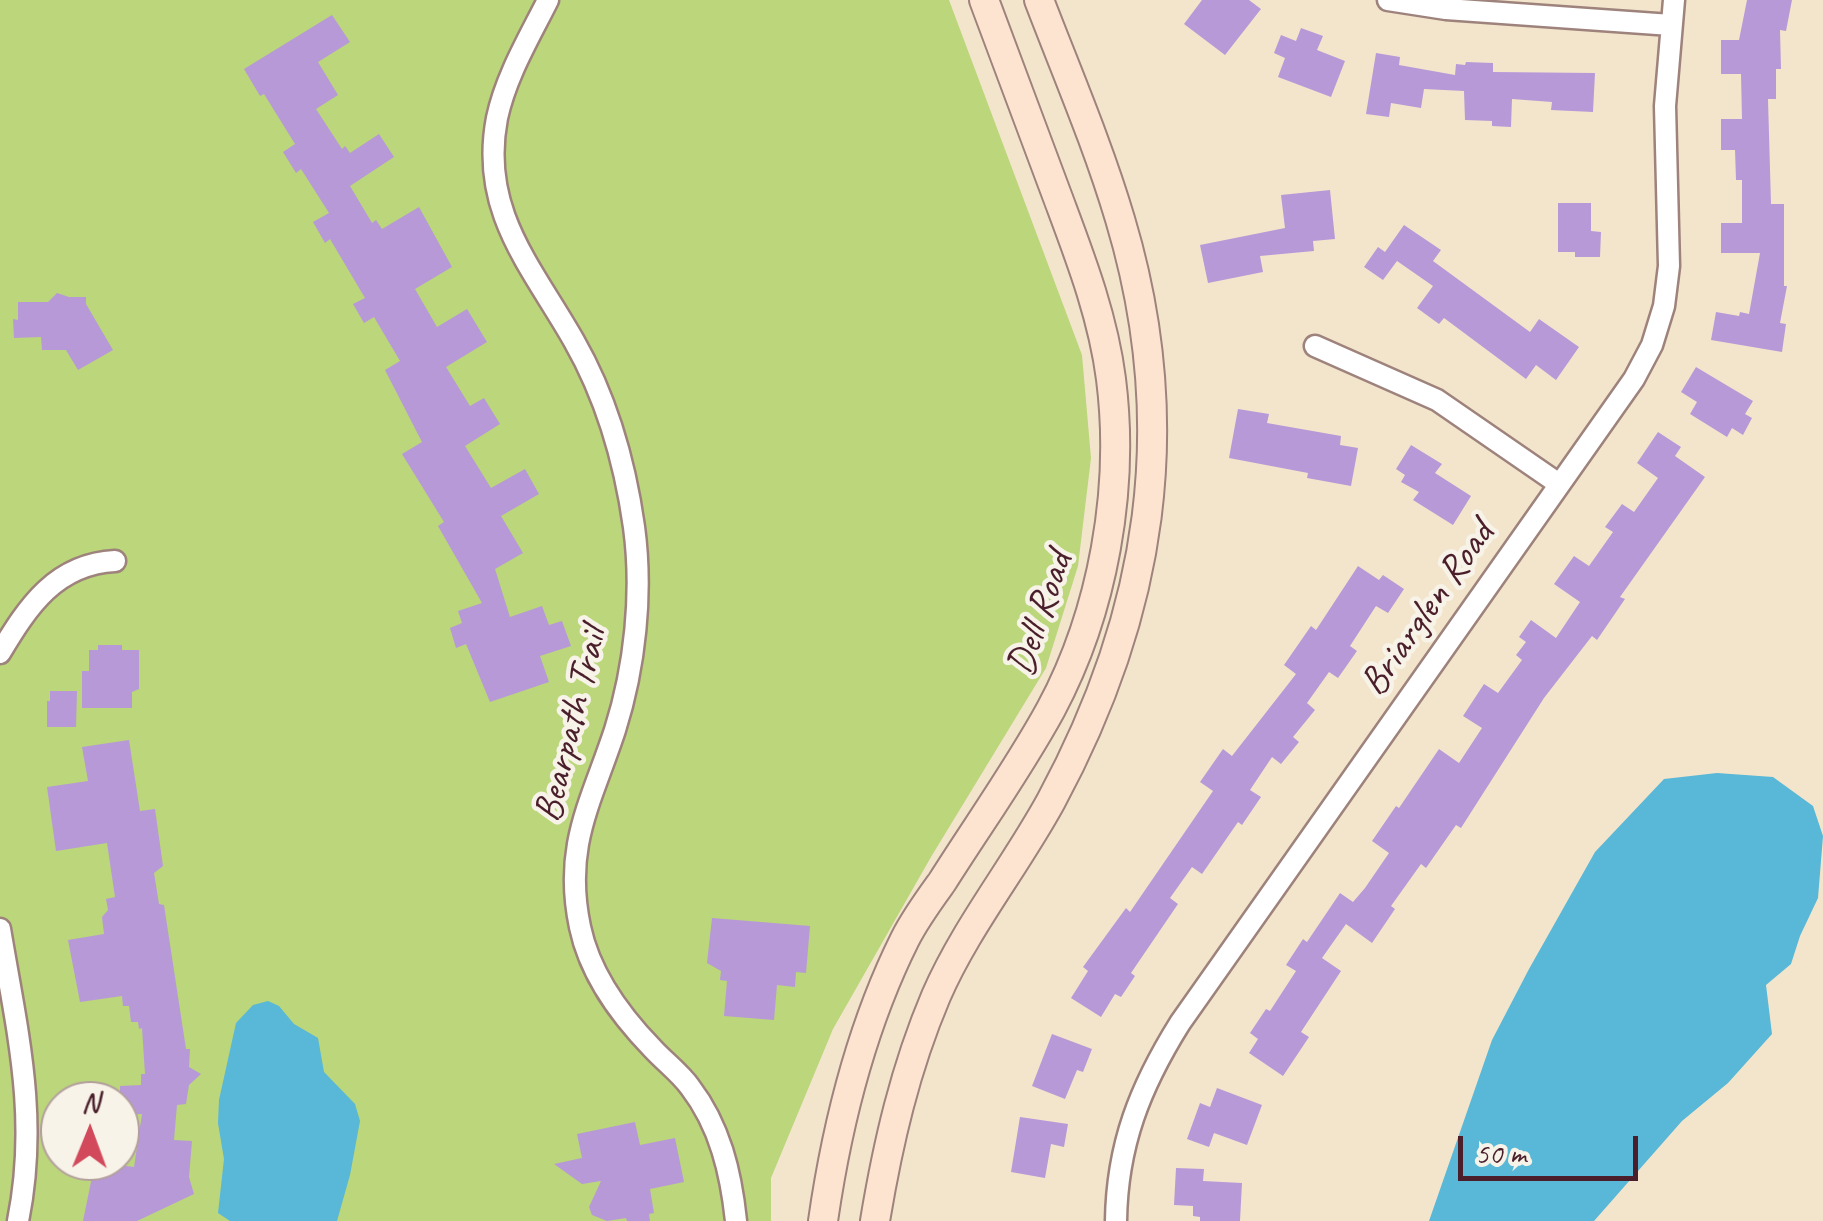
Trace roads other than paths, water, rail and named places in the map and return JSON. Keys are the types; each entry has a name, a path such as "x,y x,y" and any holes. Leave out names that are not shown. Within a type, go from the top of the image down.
{"main road":[{"name":"Dell Road","path":"823,1221 846,1100 869,1023 906,937 1050,709 1077,653 1095,597 1108,535 1114,427 1104,333 1081,260 984,0"},
{"name":"Dell Road","path":"874,1221 897,1106 937,994 1050,803 1091,722 1122,642 1143,556 1152,475 1152,400 1144,321 1120,218 1039,0"}],"street":[{"name":"Bearpath Trail","path":"548,0 508,78 497,120 494,164 502,207 516,248 575,342 623,465 634,530 638,596 630,662 616,726 577,833 574,882 580,929 596,975 622,1015 690,1086 715,1129 732,1176 736,1221"},
{"path":"1388,0 1446,10 1670,25"},
{"name":"Briarglen Road","path":"1116,1221 1116,1188 1128,1130 1148,1074 1180,1023 1634,379 1652,344 1664,306 1669,266 1665,106 1674,0"},
{"path":"1314,346 1437,400 1559,484"},
{"path":"0,653 21,618 54,582 72,569 93,562 115,561"},
{"path":"0,929 26,1087 29,1134 18,1221"}],"water":[{"path":"1717,773 1773,777 1813,806 1823,836 1818,898 1791,964 1766,985 1772,1034 1728,1083 1682,1121 1594,1221 1429,1221 1492,1040 1595,852 1664,779"},
{"path":"268,1001 279,1006 294,1024 318,1038 324,1072 355,1104 360,1121 337,1221 230,1221 218,1213 224,1159 219,1100 236,1023 253,1005"}]}
